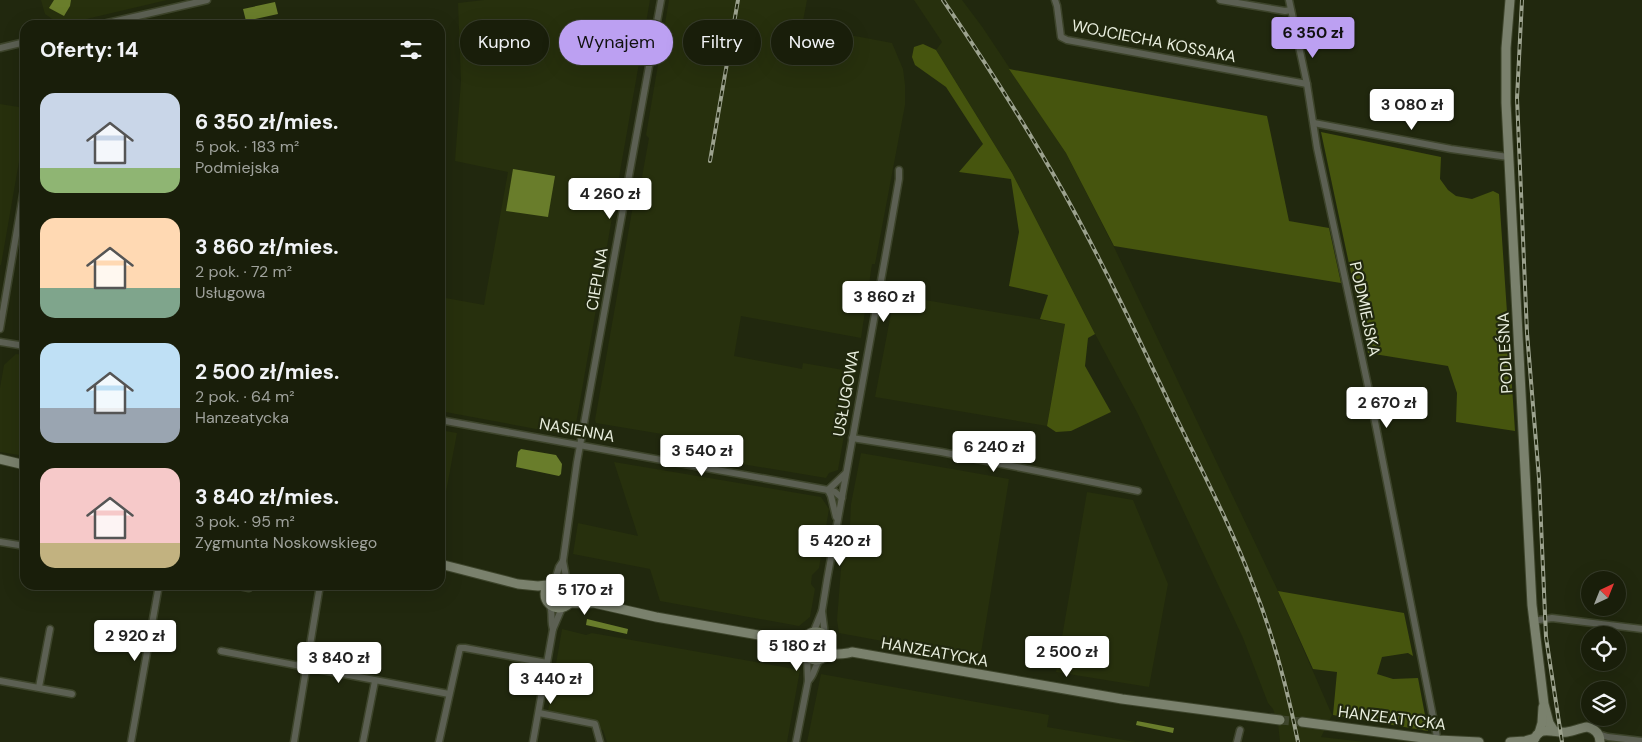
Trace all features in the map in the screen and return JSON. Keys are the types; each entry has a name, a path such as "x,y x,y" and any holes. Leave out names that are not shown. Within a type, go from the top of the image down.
{"street":[{"path":"121,20 208,0"},
{"name":"CIEPLNA","path":"563,561 581,444 661,0"},
{"name":"WOJCIECHA KOSSAKA","path":"1055,0 1061,37 1067,40 1307,84"},
{"path":"1220,0 1285,11 1291,10"},
{"name":"PODMIEJSKA","path":"1288,0 1307,84 1317,148 1401,552 1438,741"},
{"name":"PODLEŚNA","path":"1510,0 1505,84 1533,621 1544,704 1549,723 1554,731"},
{"path":"0,48 20,43"},
{"path":"1314,123 1451,149 1508,157"},
{"name":"USŁUGOWA","path":"809,636 822,611 891,226 899,170"},
{"path":"0,329 20,212"},
{"path":"0,342 20,345"},
{"name":"NASIENNA","path":"445,421 828,490"},
{"path":"852,438 941,452 1138,491"},
{"path":"0,459 20,464"},
{"path":"828,490 846,474"},
{"path":"828,490 835,492 842,498"},
{"name":"USŁUGOWA","path":"828,490 834,504 837,521"},
{"path":"0,542 20,545"},
{"path":"563,561 567,582 573,592 594,603 656,617 781,640 798,646 811,659 823,657"},
{"path":"544,597 545,589 551,583 563,561"},
{"path":"445,565 518,584 544,597 552,611 551,622 553,629"},
{"path":"518,584 538,586 559,580 567,582"},
{"path":"131,742 158,590"},
{"path":"294,742 319,590"},
{"path":"533,742 553,629 573,592"},
{"path":"550,606 556,608 577,602 594,603"},
{"name":"USŁUGOWA","path":"822,611 827,638"},
{"path":"1533,621 1552,618 1642,629"},
{"path":"39,688 50,628"},
{"path":"781,640 821,633 827,638 830,648 816,665 813,675 808,681"},
{"path":"796,742 808,681 802,644 809,636"},
{"name":"HANZEATYCKA","path":"827,638 835,646 852,652 1122,699 1280,720"},
{"path":"439,742 460,648 548,664"},
{"path":"221,651 449,694"},
{"name":"HANZEATYCKA","path":"823,657 834,653 845,654 852,652"},
{"path":"0,681 72,694"},
{"path":"363,742 375,681"},
{"name":"PODLEŚNA","path":"1535,738 1542,724 1544,704"},
{"path":"539,713 595,724 600,742"},
{"name":"HANZEATYCKA","path":"1302,722 1438,741 1479,742"},
{"path":"1510,742 1535,738 1544,730 1566,732 1587,727 1593,729 1599,738 1642,741"},
{"path":"1237,742 1240,730"}],"shaded area":[{"path":"41,0 167,0 82,20 54,20 45,14"},
{"path":"54,0 71,0 64,16 49,8"},
{"path":"484,0 650,0 647,20 559,20 559,65 639,65 576,424 563,434 445,412 445,298 484,305 508,172 455,161 461,81 460,65 549,65 549,20 460,20 460,55 458,3"},
{"path":"669,0 807,0 803,20 771,20 771,65 853,65 853,36 892,43 903,69 905,105 875,264 872,264 861,338 741,316 734,356 802,369 803,363 855,372 838,470 829,473 826,478 730,462 728,445 596,423 634,200 642,201 644,189 646,189 646,184 643,183 642,177 649,138 646,135 658,65 673,65 673,20 666,20"},
{"path":"914,0 962,0 983,28 1066,153 1114,247 1278,591 1332,715 1321,737 1365,742 1280,742 1278,723 1273,709 1268,703 1243,638 1138,414 1012,173 936,50 942,42"},
{"path":"275,2 278,14 246,20 243,9"},
{"path":"923,44 936,50 1012,173 1095,334 1088,338 1085,366 1111,412 1071,431 1056,432 1047,426 1065,324 1040,319 1048,295 1009,286 1019,232 1011,179 959,172 983,144 946,87 915,65 912,57 914,47"},
{"path":"1009,69 1267,116 1289,221 1329,228 1341,283 1114,246 1066,153"},
{"path":"0,104 20,107 20,156 0,265"},
{"path":"1321,132 1441,157 1440,179 1448,190 1456,196 1472,199 1493,191 1499,194 1515,431 1456,422 1457,393 1448,366 1368,353"},
{"path":"513,169 555,176 548,217 506,211"},
{"path":"902,296 1065,324 1047,426 875,397 893,303"},
{"path":"16,354 20,354 20,455 0,452 0,388 4,365"},
{"path":"445,431 457,433 445,492"},
{"path":"521,449 556,455 562,464 561,474 559,476 516,467 518,452"},
{"path":"861,453 1009,479 980,659 839,633 837,620 843,543 850,526 851,504"},
{"path":"614,462 821,497 829,509 819,568 812,575 811,584 815,589 810,617 799,626 660,601 650,569 573,554 578,523 638,536"},
{"path":"1087,492 1133,500 1168,584 1149,687 1056,672"},
{"path":"1278,591 1404,613 1413,656 1408,653 1382,657 1377,674 1393,679 1418,678 1428,731 1333,715 1337,672 1313,669"},
{"path":"587,619 628,629 627,634 586,625"},
{"path":"562,629 586,635 592,633 800,670 787,742 607,742 603,730 548,711"},
{"path":"821,674 1049,715 1047,727 1136,742 807,742"},
{"path":"1137,721 1174,728 1173,733 1136,725"}],"tunnel":[{"path":"1280,720 1302,722"}],"railway":[{"path":"710,161 738,0"},
{"path":"943,0 1006,95 1064,193 1121,302 1215,497 1260,602 1284,681 1298,742"},
{"path":"1522,0 1517,98 1527,333 1539,478 1546,637 1562,742"}]}
